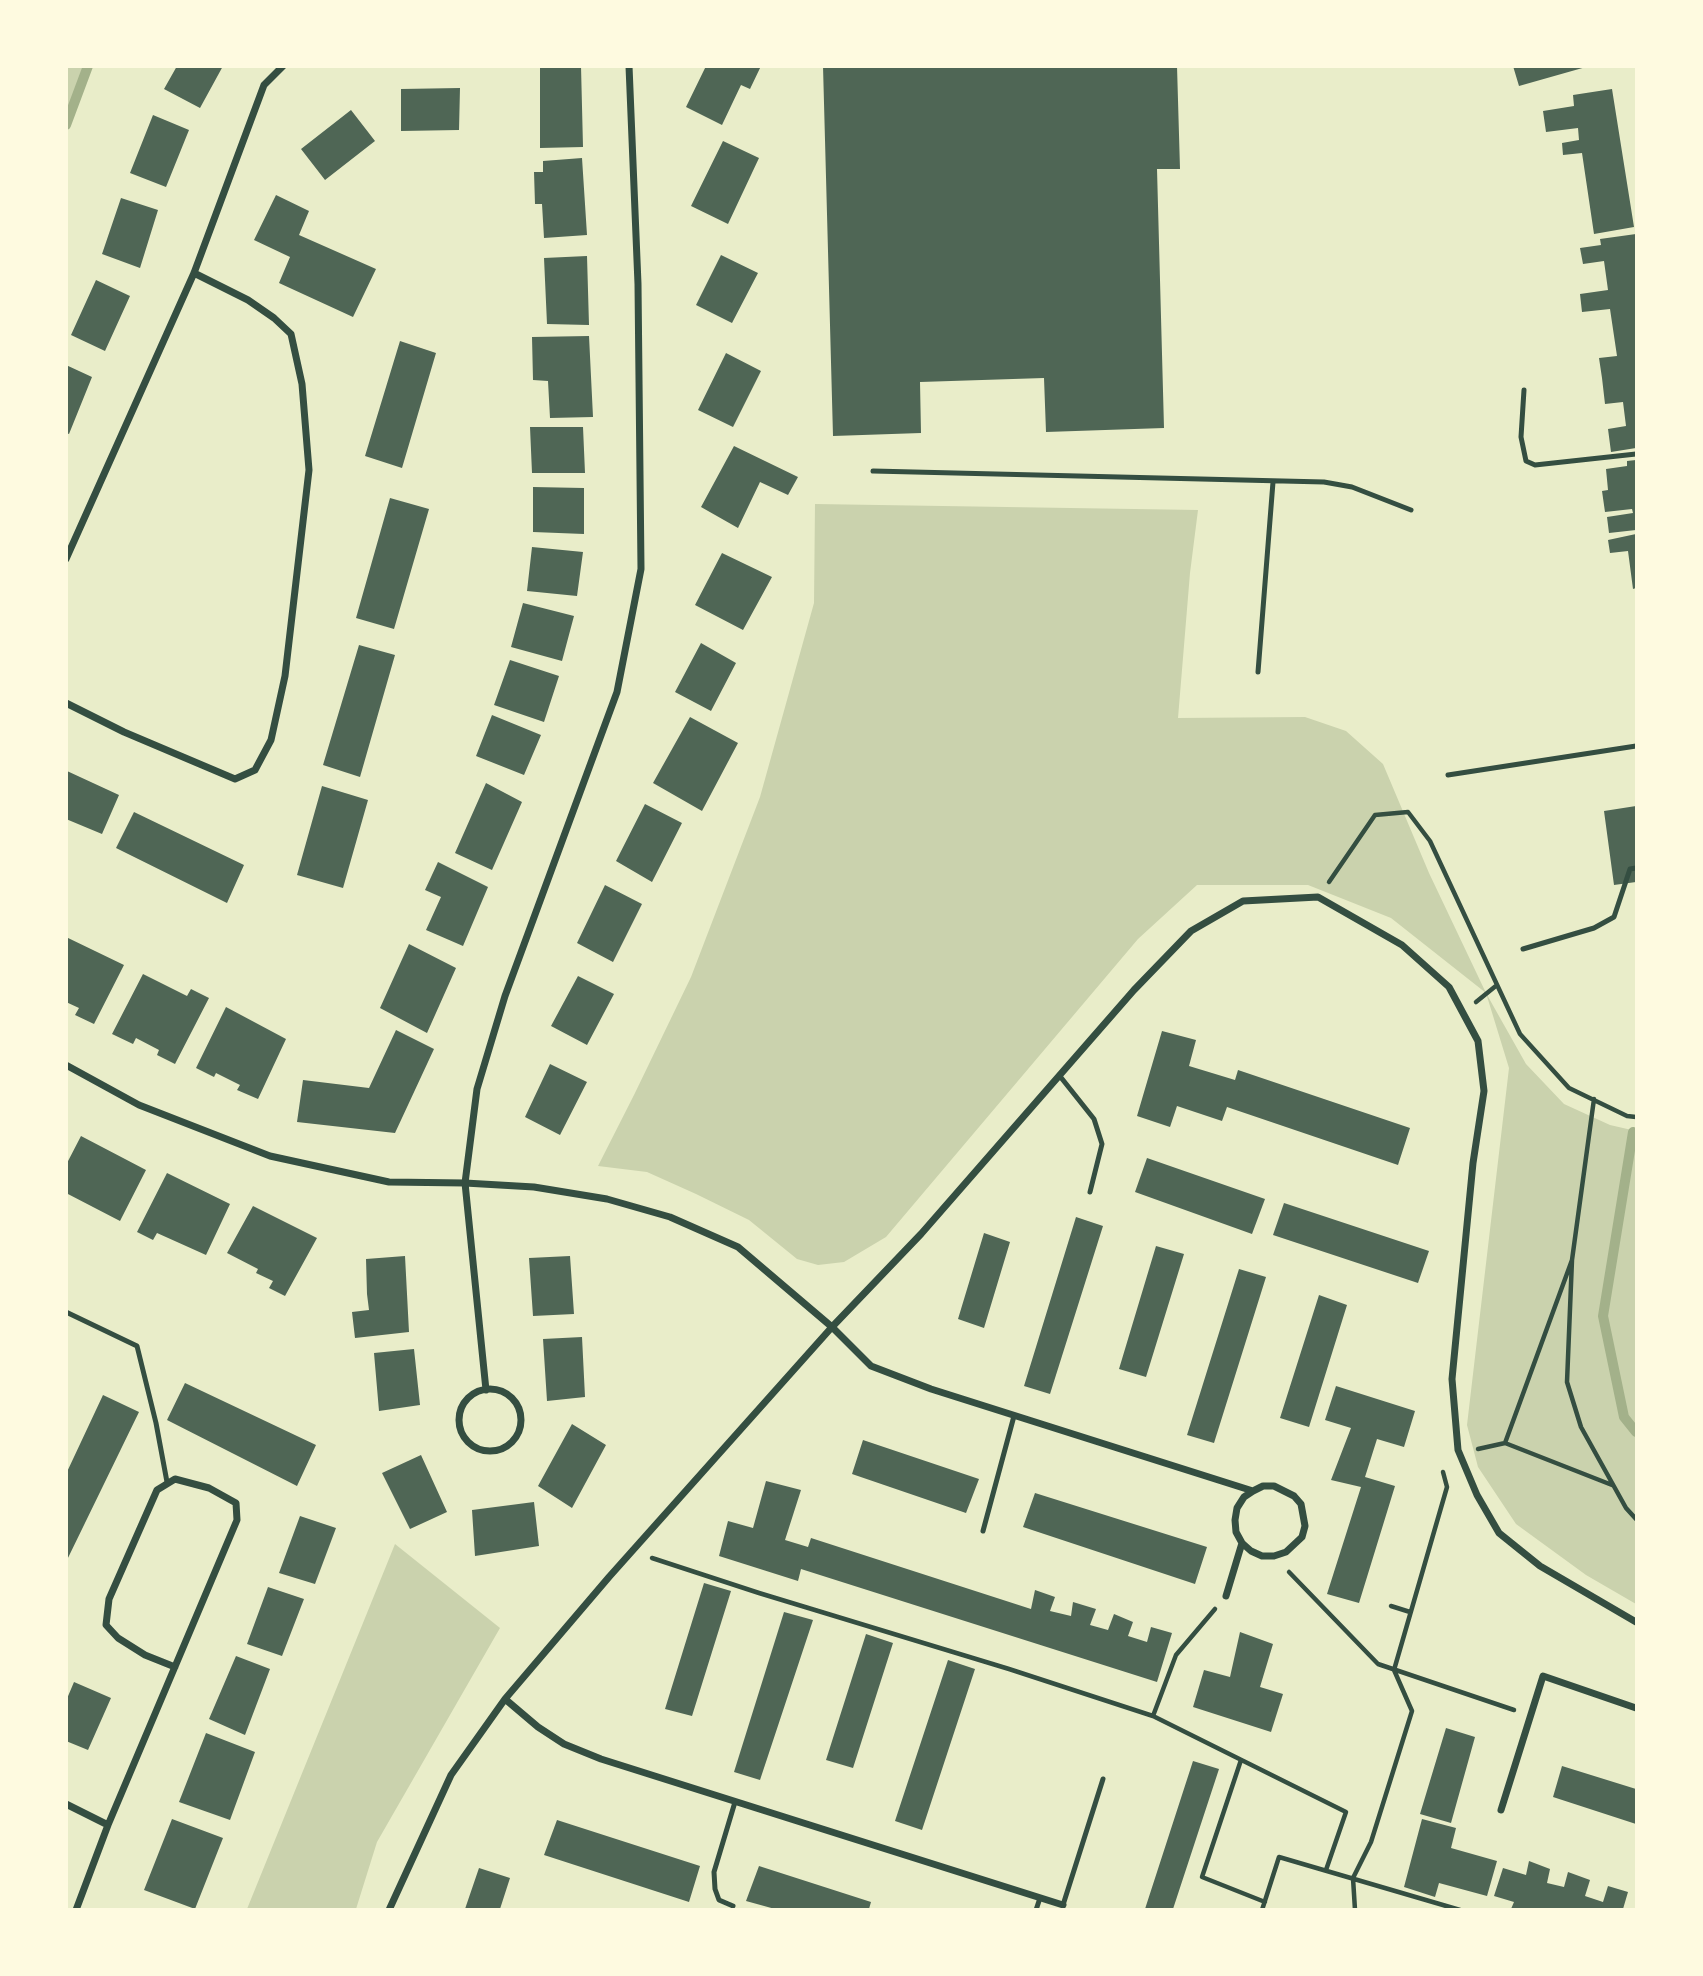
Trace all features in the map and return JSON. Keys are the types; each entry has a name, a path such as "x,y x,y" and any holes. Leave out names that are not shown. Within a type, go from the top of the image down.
{"street":[{"path":"66,559 194,272 264,85 283,66"},
{"path":"486,1390 465,1183 477,1089 505,996 617,692 641,569 638,298 629,66"},
{"path":"66,703 124,732 235,779 255,770 271,740 285,676 309,470 302,384 291,334 248,300 194,272"},
{"path":"389,1909 451,1775 505,1699 832,1327 921,1234 1134,990 1191,931 1243,901 1318,897 1402,945 1449,987 1478,1041 1484,1091 1473,1163 1452,1379 1459,1454 1477,1495 1499,1533 1540,1566 1636,1622"},
{"path":"66,1065 139,1105 270,1156 388,1182 534,1187 607,1199 670,1217 738,1247 832,1327 871,1366 931,1389 1253,1491"},
{"path":"486,1390 505,1394 513,1400 521,1420 514,1440 496,1450 486,1451 475,1448 462,1434 459,1425 463,1405 477,1392 486,1390"},
{"path":"76,1909 108,1825 175,1667 237,1520 236,1503 209,1488 175,1479 157,1490 109,1599 106,1625 118,1638 145,1655 175,1667"},
{"path":"1263,1486 1274,1486 1285,1489 1301,1504 1305,1526 1301,1537 1286,1552 1262,1556 1242,1543 1236,1532 1237,1508 1244,1497 1253,1491 1263,1486"},
{"path":"1226,1596 1242,1543"},
{"path":"1501,1810 1543,1676 1636,1708"},
{"path":"505,1699 538,1727 564,1744 601,1759 1063,1905"},
{"path":"66,1804 108,1825"}],"lane":[{"path":"1524,390 1521,437 1526,461 1535,465 1636,454"},
{"path":"873,471 1324,482 1352,487 1411,510"},
{"path":"1258,672 1273,482"},
{"path":"1448,775 1636,746"},
{"path":"1523,949 1594,928 1614,917 1630,869 1636,868"},
{"path":"1059,1075 1094,1119 1102,1144 1090,1192"},
{"path":"66,1312 137,1346 167,1482"},
{"path":"982,1531 1014,1416"},
{"path":"1063,1905 1103,1779"},
{"path":"733,1906 719,1900 715,1888 715,1872 735,1802"},
{"path":"1036,1909 1040,1898"}],"path":[{"path":"1318,897 1375,815 1408,812 1430,841 1520,1034 1569,1088 1627,1116 1636,1117"},
{"path":"1594,1100 1572,1260 1567,1382 1580,1427 1626,1508 1636,1519"},
{"path":"1505,1443 1572,1260"},
{"path":"1354,1909 1353,1878 1371,1842 1412,1711 1394,1670 1447,1487 1439,1458 1505,1443 1613,1485"},
{"path":"632,1552 1153,1716 1346,1812 1326,1870"},
{"path":"1274,1556 1378,1664 1531,1716"},
{"path":"1153,1716 1177,1655 1226,1596"},
{"path":"1391,1606 1410,1612"},
{"path":"1241,1760 1202,1877 1265,1902"},
{"path":"1262,1909 1279,1857 1460,1909"}],"green space":[{"path":"66,67 88,67 67,125"},
{"path":"815,504 1198,510 1178,718 1305,717 1346,731 1383,764 1429,873 1486,993 1391,918 1308,885 1197,885 1138,939 886,1237 844,1262 818,1265 797,1259 749,1220 696,1194 647,1172 598,1166 691,977 760,797 814,603"},
{"path":"1486,993 1526,1064 1564,1104 1610,1125 1636,1131 1636,1604 1586,1575 1516,1524 1478,1467 1467,1425 1509,1068"},
{"path":"395,1544 500,1628 377,1842 356,1909 247,1909"}],"building":[{"path":"177,66 223,66 200,108 164,89"},
{"path":"540,66 581,66 583,147 540,148"},
{"path":"706,66 761,66 750,89 741,85 722,125 686,107"},
{"path":"823,66 1177,66 1180,169 1157,169 1164,428 1046,432 1044,378 920,382 921,433 833,436"},
{"path":"1513,66 1586,66 1586,67 1519,86"},
{"path":"460,88 459,130 401,131 401,89"},
{"path":"1612,89 1634,227 1594,234 1582,153 1563,155 1562,143 1579,140 1578,128 1546,132 1543,111 1574,106 1573,95"},
{"path":"351,110 375,141 325,180 301,149"},
{"path":"153,115 189,130 166,187 130,173"},
{"path":"723,141 759,158 728,224 691,206"},
{"path":"582,158 587,235 544,238 542,204 535,204 534,172 543,172 543,161"},
{"path":"276,195 309,211 299,235 376,269 353,317 279,283 290,257 254,240"},
{"path":"121,198 158,210 140,268 102,254"},
{"path":"1636,234 1636,448 1611,452 1608,429 1626,426 1623,402 1605,404 1599,358 1617,356 1610,309 1582,312 1580,294 1608,290 1604,261 1583,264 1580,248 1601,245 1600,239"},
{"path":"721,255 758,273 732,323 696,305"},
{"path":"587,256 589,325 547,324 544,258"},
{"path":"96,280 130,296 105,351 71,335"},
{"path":"589,336 593,417 550,418 548,381 533,380 532,337"},
{"path":"400,341 436,353 402,468 365,456"},
{"path":"726,353 761,371 733,427 698,410"},
{"path":"66,365 92,377 69,434 66,433"},
{"path":"530,427 583,427 585,473 532,473"},
{"path":"734,446 798,477 788,495 760,482 738,528 701,507"},
{"path":"1636,460 1636,530 1609,533 1607,517 1633,513 1632,509 1605,512 1602,491 1608,490 1606,469 1627,466 1627,461"},
{"path":"533,487 584,488 584,534 533,532"},
{"path":"390,498 429,509 394,629 356,618"},
{"path":"1636,534 1636,588 1633,589 1628,551 1610,553 1608,540"},
{"path":"532,547 583,552 577,596 527,591"},
{"path":"722,553 772,577 743,630 695,605"},
{"path":"523,603 574,616 562,661 511,647"},
{"path":"701,643 736,663 711,711 675,692"},
{"path":"359,645 395,655 360,777 323,765"},
{"path":"510,660 559,676 544,722 494,705"},
{"path":"492,715 541,735 524,775 476,756"},
{"path":"690,717 738,743 702,811 653,783"},
{"path":"67,771 119,795 102,834 66,819"},
{"path":"486,783 522,802 492,870 455,853"},
{"path":"322,786 368,800 343,888 297,875"},
{"path":"645,804 682,823 652,882 616,861"},
{"path":"1636,806 1636,882 1614,885 1604,811"},
{"path":"134,812 244,865 227,903 116,848"},
{"path":"438,862 488,887 463,946 426,930 441,897 425,890"},
{"path":"605,885 642,904 613,962 577,943"},
{"path":"66,937 124,965 94,1024 75,1015 79,1008 66,1002"},
{"path":"409,944 456,968 427,1033 380,1008"},
{"path":"143,974 187,996 191,989 209,998 175,1064 157,1055 159,1050 136,1038 133,1044 112,1034"},
{"path":"578,976 614,994 587,1045 551,1026"},
{"path":"226,1007 286,1039 258,1099 237,1090 240,1085 216,1073 214,1077 196,1068"},
{"path":"396,1030 434,1049 395,1133 297,1122 303,1080 369,1088"},
{"path":"1162,1031 1196,1040 1189,1066 1235,1080 1238,1070 1410,1128 1398,1165 1227,1107 1222,1121 1177,1106 1170,1127 1137,1116"},
{"path":"550,1064 587,1082 560,1135 525,1117"},
{"path":"81,1136 146,1170 120,1221 66,1193 66,1165"},
{"path":"1147,1158 1265,1199 1252,1234 1135,1192"},
{"path":"167,1173 230,1204 206,1255 157,1233 153,1240 137,1232"},
{"path":"1284,1203 1429,1251 1418,1283 1273,1235"},
{"path":"253,1206 317,1238 285,1296 269,1288 273,1281 256,1273 258,1269 227,1253"},
{"path":"1076,1217 1103,1226 1050,1394 1024,1386"},
{"path":"984,1233 1010,1242 984,1328 958,1319"},
{"path":"1156,1246 1184,1254 1146,1377 1119,1369"},
{"path":"405,1256 409,1332 355,1338 352,1312 369,1310 366,1259"},
{"path":"570,1256 574,1314 533,1316 529,1258"},
{"path":"1239,1269 1266,1277 1214,1443 1187,1435"},
{"path":"1319,1295 1347,1305 1309,1427 1280,1418"},
{"path":"582,1337 585,1397 547,1401 543,1339"},
{"path":"414,1349 420,1405 379,1411 374,1353"},
{"path":"185,1383 316,1445 297,1486 167,1420"},
{"path":"1336,1386 1415,1411 1404,1447 1377,1439 1365,1477 1395,1486 1359,1603 1327,1594 1361,1487 1331,1480 1351,1428 1325,1420"},
{"path":"103,1395 139,1412 66,1562 66,1474"},
{"path":"572,1424 606,1445 572,1508 538,1486"},
{"path":"863,1440 979,1479 966,1513 852,1474"},
{"path":"421,1455 447,1512 410,1529 382,1473"},
{"path":"766,1481 801,1490 785,1540 808,1547 811,1538 1031,1609 1035,1590 1055,1597 1050,1611 1071,1616 1073,1602 1096,1609 1090,1625 1108,1630 1114,1614 1133,1622 1128,1636 1147,1642 1151,1627 1172,1633 1157,1682 801,1569 798,1581 719,1556 728,1521 753,1528"},
{"path":"1035,1493 1207,1547 1195,1584 1023,1527"},
{"path":"534,1502 539,1546 475,1556 472,1510"},
{"path":"300,1516 336,1528 315,1584 279,1573"},
{"path":"704,1583 731,1591 692,1716 665,1709"},
{"path":"268,1587 304,1599 282,1656 247,1644"},
{"path":"784,1612 813,1620 760,1780 734,1772"},
{"path":"1240,1632 1273,1644 1260,1687 1283,1694 1271,1732 1193,1707 1204,1670 1230,1677"},
{"path":"866,1634 893,1643 853,1768 826,1760"},
{"path":"236,1656 270,1669 245,1735 209,1719"},
{"path":"948,1660 975,1669 922,1830 895,1821"},
{"path":"74,1682 111,1698 88,1750 66,1741 66,1701"},
{"path":"1446,1728 1475,1737 1451,1823 1420,1814"},
{"path":"206,1733 255,1752 230,1820 179,1802"},
{"path":"1193,1761 1219,1769 1173,1909 1145,1909"},
{"path":"1562,1766 1636,1789 1636,1824 1553,1797"},
{"path":"172,1819 223,1838 195,1909 144,1890"},
{"path":"1422,1819 1456,1828 1451,1848 1497,1861 1487,1896 1439,1883 1435,1897 1404,1887"},
{"path":"557,1820 700,1866 689,1902 544,1855"},
{"path":"1529,1861 1550,1869 1547,1883 1564,1887 1568,1872 1590,1880 1585,1896 1603,1902 1608,1886 1628,1892 1623,1909 1511,1909 1514,1902 1494,1896 1503,1868 1526,1875"},
{"path":"759,1866 871,1902 869,1909 775,1909 746,1901"},
{"path":"479,1868 510,1878 500,1909 465,1909"}],"waterway":[{"path":"66,125 88,66"},
{"path":"1633,1132 1603,1316 1624,1417 1636,1432"}]}
